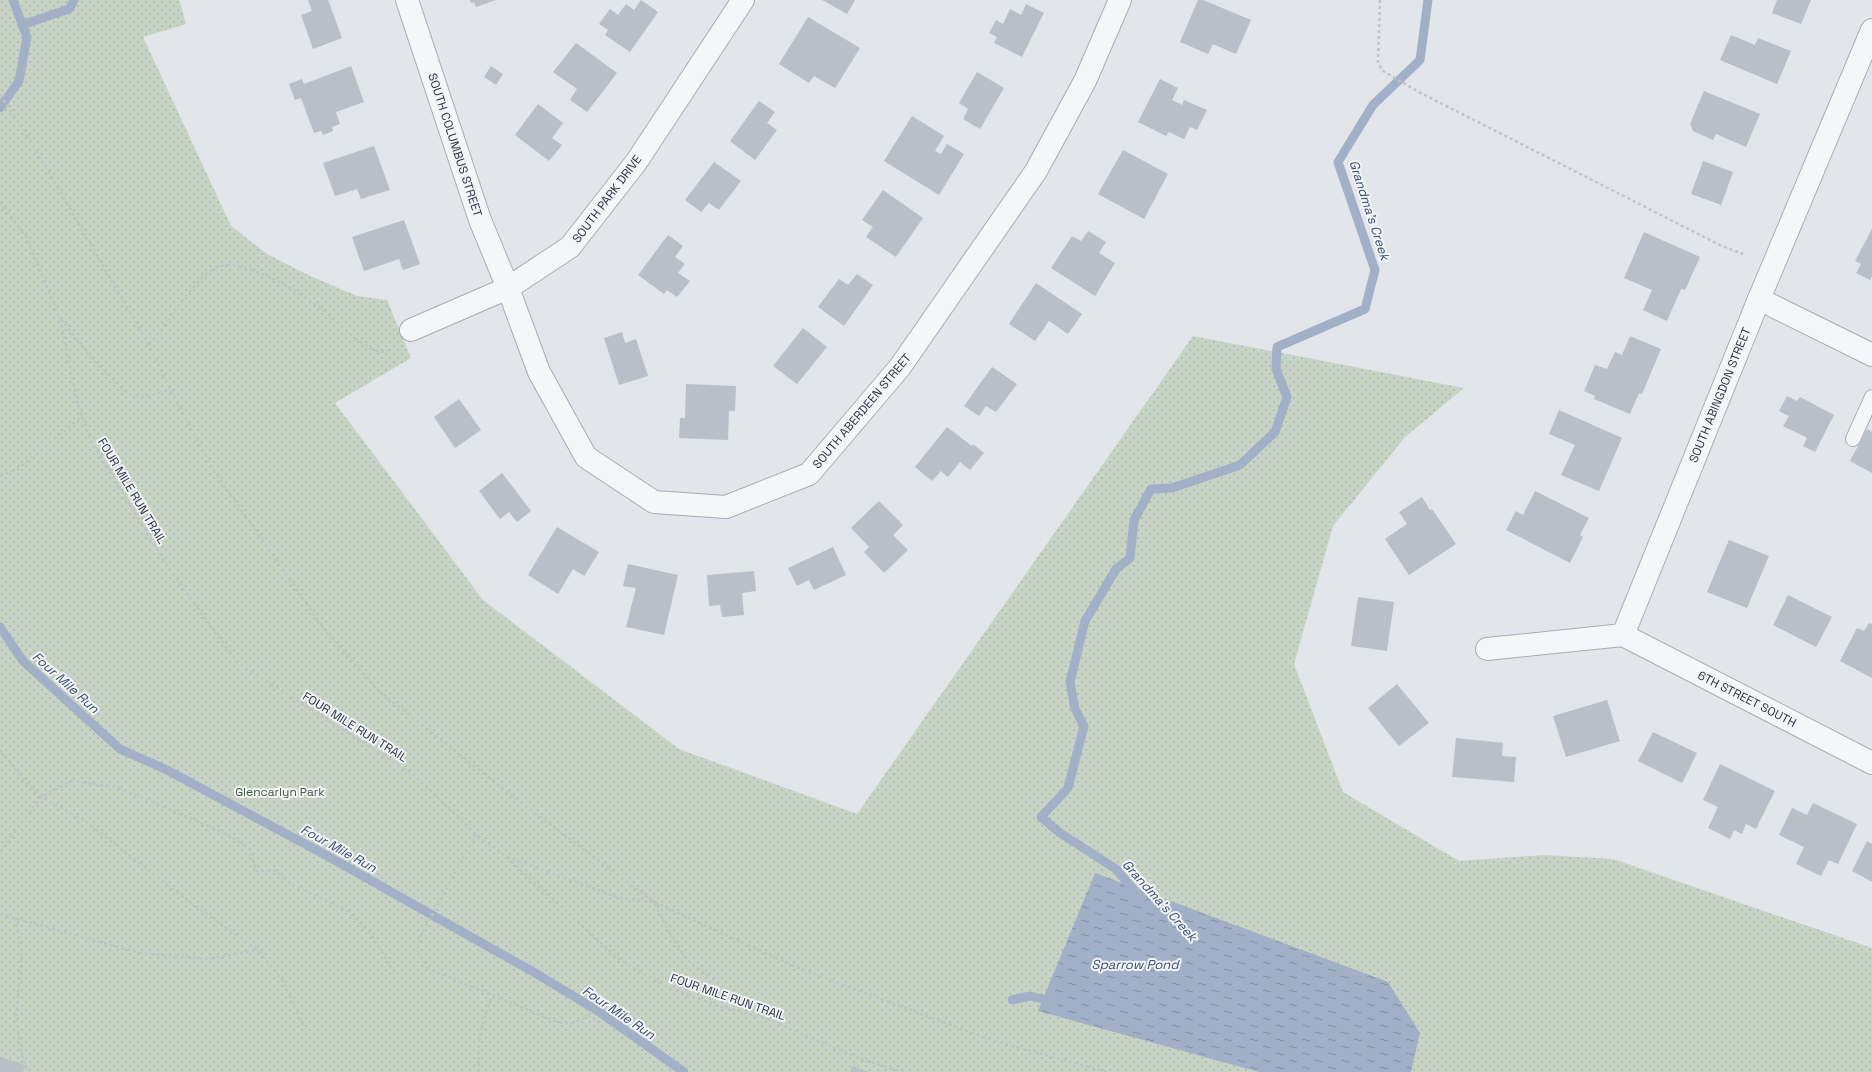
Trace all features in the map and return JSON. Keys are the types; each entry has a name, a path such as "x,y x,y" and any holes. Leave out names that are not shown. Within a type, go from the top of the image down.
{"street":[{"name":"SOUTH COLUMBUS STREET","path":"407,0 480,220 508,288"},
{"name":"SOUTH PARK DRIVE","path":"411,330 508,288 570,247 637,161 743,0"},
{"name":"SOUTH ABERDEEN STREET","path":"508,288 539,372 586,457 654,502 726,507 810,474 900,368 1036,170 1085,81 1120,0"},
{"name":"SOUTH ABINGDON STREET","path":"1623,635 1759,299 1872,30"},
{"path":"1759,299 1872,356"},
{"path":"1487,650 1623,635"},
{"name":"6TH STREET SOUTH","path":"1623,635 1872,762"}],"lane":[{"path":"1853,439 1872,397"}],"path":[{"path":"1380,0 1378,64 1383,71 1419,92 1722,246 1743,254"},
{"path":"0,95 27,135 149,345 170,390 219,478 327,633 380,692 514,798 654,902 796,967 991,1040 1108,1072"},
{"name":"FOUR MILE RUN TRAIL","path":"0,202 27,238 60,319 77,401 92,443 170,569 238,663 414,775 476,834 505,856 620,960 669,988 713,1004 767,1019 862,1059 903,1072"},
{"path":"149,345 202,278 217,267 236,265 249,268 304,296 348,332 374,350 386,352 392,349 397,346 411,330"},
{"path":"60,319 95,362 128,394 146,397 170,390"},
{"path":"0,476 18,469 82,416"},
{"path":"0,750 22,778 41,797 85,821 191,903 258,950 283,981 305,1029"},
{"path":"0,852 41,797 72,781 117,787 227,834 250,849 256,871 276,871 291,884 348,911 370,933 395,973"},
{"path":"476,834 421,935 417,950 427,968 556,1022 571,1024 588,1016 602,1023"},
{"path":"505,856 620,898 654,902"},
{"path":"654,902 669,932 687,960 767,1019"},
{"path":"0,914 140,953 208,959 258,950"},
{"path":"15,918 22,952 16,1016 22,1055 28,1072"},
{"path":"479,1072 477,1051 481,1024 492,996"}],"green space":[{"name":"Glencarlyn Park","path":"0,0 179,0 186,24 143,37 231,226 267,254 306,274 357,296 387,300 411,358 335,403 483,600 679,749 857,814 1193,336 1464,388 1405,437 1333,526 1294,664 1343,792 1459,861 1544,855 1613,859 1872,948 1872,1072 0,1072"}],"water":[{"name":"Sparrow Pond","path":"1095,873 1388,982 1420,1033 1411,1072 1259,1072 1038,1011"}],"building":[{"path":"308,0 328,0 342,38 313,49 301,15 312,11"},
{"path":"470,0 496,0 476,7 474,2 471,3"},
{"path":"641,0 658,12 630,52 605,35 608,30 599,24 610,9 618,15 626,4 634,10"},
{"path":"822,0 855,0 847,14"},
{"path":"1198,0 1203,0 1251,20 1236,54 1213,44 1208,54 1180,42"},
{"path":"1777,0 1811,0 1801,24 1772,13"},
{"path":"1026,4 1044,13 1022,57 994,43 997,37 989,33 996,20 1003,24 1010,9 1021,15"},
{"path":"808,17 860,48 835,88 814,76 809,83 779,64"},
{"path":"1731,35 1755,45 1758,38 1791,51 1777,84 1720,60"},
{"path":"576,43 617,73 587,112 570,100 577,89 553,72"},
{"path":"351,66 364,102 336,112 340,124 332,127 333,131 323,135 321,131 314,133 301,98 295,100 289,84 302,79 304,84"},
{"path":"491,66 503,74 496,85 484,77"},
{"path":"977,72 1004,88 980,129 963,119 968,109 959,103"},
{"path":"1160,79 1178,88 1172,100 1182,105 1184,100 1207,110 1197,130 1190,127 1184,139 1169,132 1166,136 1138,122"},
{"path":"1704,91 1760,114 1746,147 1716,134 1713,140 1693,131 1690,124"},
{"path":"759,101 775,112 767,123 777,130 755,160 730,141"},
{"path":"538,104 563,123 552,138 562,145 549,161 515,135"},
{"path":"912,116 944,136 935,151 941,154 947,144 964,154 939,195 884,161"},
{"path":"374,146 390,190 361,199 357,189 335,196 323,163"},
{"path":"1123,150 1168,174 1144,219 1098,194"},
{"path":"1703,161 1733,172 1721,205 1691,194"},
{"path":"714,162 741,181 719,210 709,203 701,212 685,200"},
{"path":"883,190 923,218 896,257 866,237 873,227 862,220"},
{"path":"404,220 420,264 403,270 399,259 364,271 352,237"},
{"path":"1872,229 1872,276 1870,280 1856,273 1861,264 1855,261"},
{"path":"1088,231 1106,242 1099,253 1115,263 1095,296 1051,268 1072,236 1081,241"},
{"path":"1644,232 1700,257 1685,290 1681,289 1667,321 1643,310 1652,290 1624,278"},
{"path":"668,235 683,246 675,257 685,264 678,273 690,281 677,297 667,290 664,294 638,275"},
{"path":"857,274 873,285 844,326 818,307 839,279 848,285"},
{"path":"1036,283 1082,314 1068,334 1049,321 1035,341 1009,324"},
{"path":"803,328 827,347 797,384 773,366"},
{"path":"622,332 625,343 636,339 648,376 619,385 604,338"},
{"path":"1630,336 1661,349 1642,394 1639,393 1630,414 1594,399 1595,396 1584,391 1595,365 1607,369 1615,352 1622,355"},
{"path":"992,367 1017,384 996,412 986,406 979,416 964,406"},
{"path":"686,384 736,386 735,411 729,411 728,440 679,438 680,418 685,418"},
{"path":"1787,396 1797,401 1800,397 1834,415 1815,452 1803,446 1807,438 1783,426 1789,416 1779,411"},
{"path":"459,399 481,430 455,448 434,417"},
{"path":"1559,410 1622,438 1599,491 1561,475 1575,445 1549,434"},
{"path":"947,427 984,453 970,470 960,462 948,477 941,471 932,481 915,467"},
{"path":"1867,429 1872,432 1872,473 1850,461"},
{"path":"502,473 531,511 517,522 509,512 500,519 479,491"},
{"path":"1535,491 1589,518 1580,535 1583,537 1570,563 1506,530 1516,511 1523,515"},
{"path":"1422,497 1456,544 1409,575 1385,539 1407,524 1399,512"},
{"path":"879,501 903,525 893,535 908,550 884,573 864,552 869,547 851,528"},
{"path":"557,527 599,552 584,576 573,569 558,594 528,575"},
{"path":"1729,540 1769,556 1747,608 1707,592"},
{"path":"833,547 846,575 814,590 809,580 797,586 788,568"},
{"path":"628,564 678,575 664,635 626,627 636,588 623,586"},
{"path":"754,571 756,591 742,593 744,615 722,617 720,605 709,606 707,575"},
{"path":"1788,595 1832,617 1816,647 1773,625"},
{"path":"1358,597 1394,602 1387,651 1351,646"},
{"path":"1869,623 1872,624 1872,678 1840,661 1857,628 1864,631"},
{"path":"1397,684 1429,723 1399,746 1368,708"},
{"path":"1607,700 1620,741 1566,757 1553,716"},
{"path":"1653,732 1697,753 1682,783 1638,761"},
{"path":"1456,738 1503,743 1502,756 1516,757 1514,782 1452,777"},
{"path":"1720,764 1775,791 1756,829 1746,824 1742,834 1734,830 1730,839 1708,828 1718,807 1703,800"},
{"path":"1813,803 1857,824 1838,864 1829,860 1821,876 1796,864 1804,847 1779,835 1792,808 1807,815"},
{"path":"1867,841 1872,844 1872,882 1852,871"},
{"path":"0,1057 25,1065 23,1072 0,1072"},
{"path":"853,1066 868,1072 850,1072"}],"waterway":[{"name":"Four Mile Run","path":"0,108 19,81 27,37 13,0"},
{"path":"22,25 69,9 74,0"},
{"name":"Grandma's Creek","path":"1138,895 1116,869 1060,833 1041,817 1068,788 1084,726 1075,709 1070,682 1085,621 1116,569 1130,558 1134,520 1151,489 1172,488 1240,465 1275,432 1287,397 1276,369 1277,347 1365,309 1375,270 1338,162 1373,105 1420,60 1428,0"},
{"name":"Four Mile Run","path":"0,627 23,661 120,749 167,770 331,858 537,974 601,1013 684,1072"},
{"name":"Grandma's Creek","path":"1012,1000 1030,996 1054,1002"}]}
